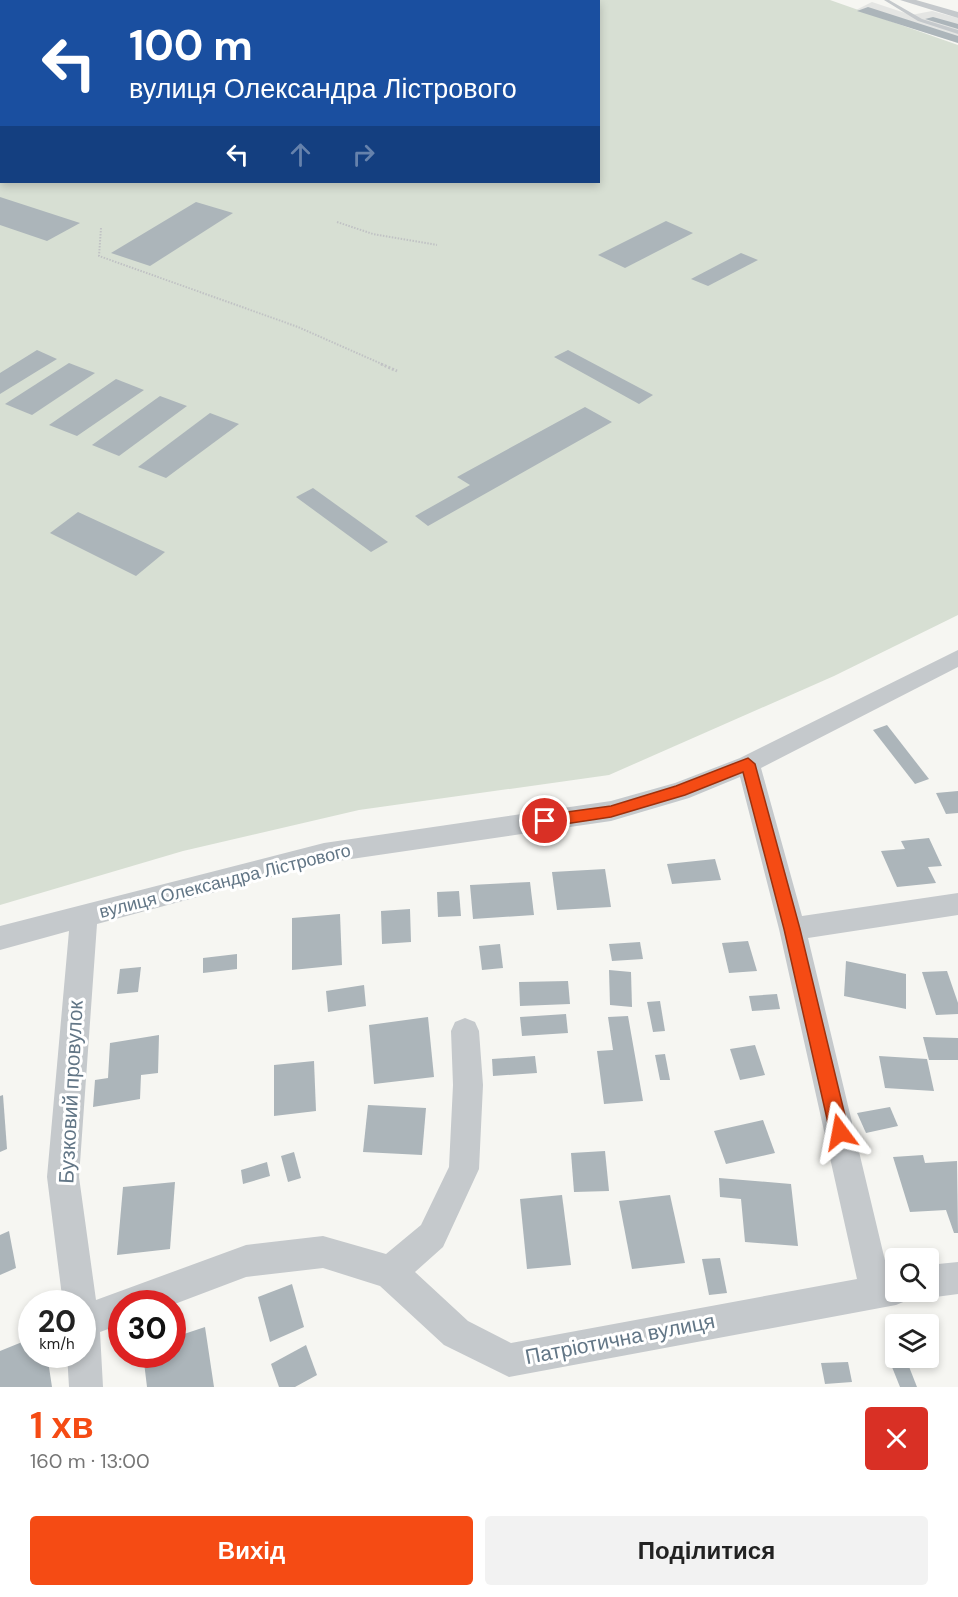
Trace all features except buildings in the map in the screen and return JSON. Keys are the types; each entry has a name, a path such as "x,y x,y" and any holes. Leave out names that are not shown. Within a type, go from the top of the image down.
{"street":[{"path":"905,0 958,15"},
{"name":"вулиця Олександра Лістрового","path":"0,938 324,853 611,812 680,791 748,764 958,658"},
{"name":"Патріотична вулиця","path":"748,764 885,1285"},
{"path":"792,929 958,904"},
{"name":"Бузковий провулок","path":"78,1290 63,1177 84,917"},
{"path":"390,1272 432,1236 464,1169 468,1085 465,1031"},
{"name":"Патріотична вулиця","path":"169,1290 246,1261 323,1252 390,1272 456,1333 509,1360 885,1289"},
{"path":"939,1281 958,1278"},
{"path":"85,1368 86,1387"}],"lane":[{"path":"886,0 920,20 958,32"}],"path":[{"path":"337,222 373,234 437,245"},
{"path":"101,228 99,256 267,318 298,327 397,371"}],"shaded area":[{"path":"600,0 830,0 958,45 958,615 834,676 609,775 359,810 183,851 0,905 0,183 600,183"},
{"path":"872,2 911,15 932,11 958,18 958,43 856,10"}],"route":[{"path":"545,821 611,812 680,791 748,764 792,929 840,1132"}]}
